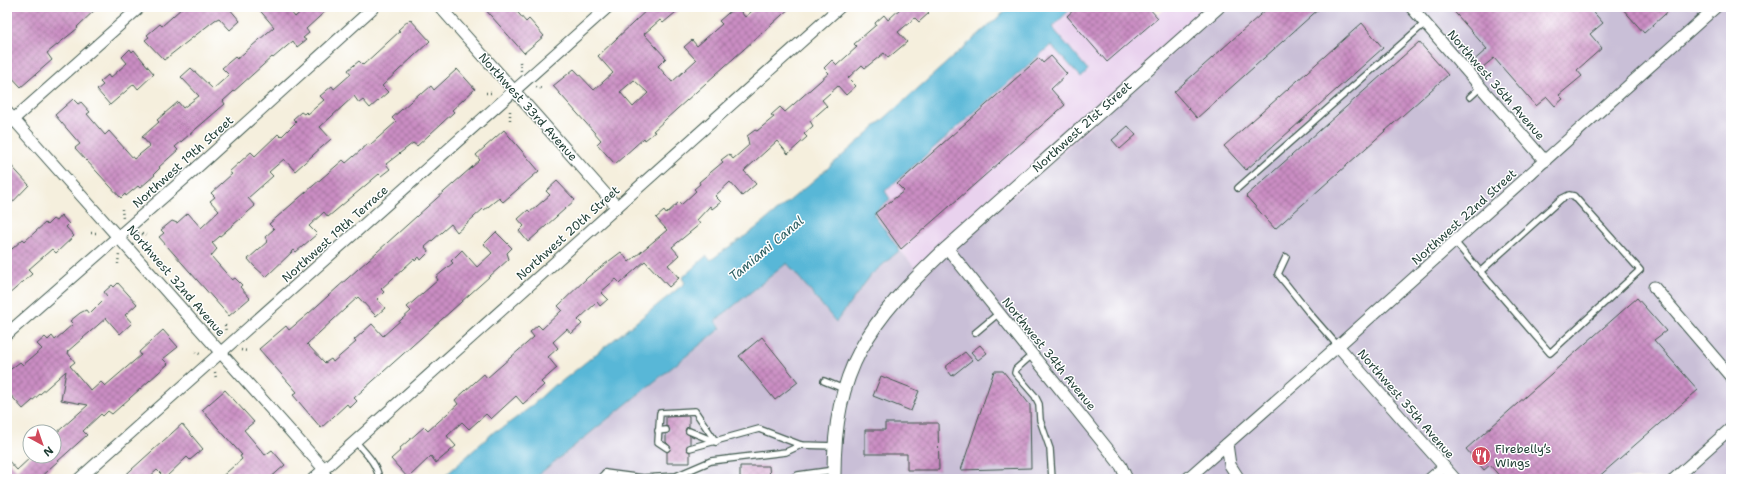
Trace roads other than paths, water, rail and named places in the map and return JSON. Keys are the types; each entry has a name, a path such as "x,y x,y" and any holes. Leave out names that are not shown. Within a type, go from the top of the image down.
{"street":[{"path":"9,119 140,7"},
{"name":"Northwest 19th Street","path":"7,334 192,172 374,7"},
{"name":"Northwest 33rd Avenue","path":"440,7 617,206"},
{"name":"Northwest 19th Terrace","path":"79,479 608,7"},
{"name":"Northwest 20th Street","path":"312,479 840,7"},
{"name":"Northwest 21st Street","path":"947,248 1218,7"},
{"name":"Northwest 36th Avenue","path":"1411,7 1545,161"},
{"name":"Northwest 22nd Street","path":"1187,479 1455,242 1716,7"},
{"name":"Northwest 32nd Avenue","path":"9,119 118,236 324,469"},
{"path":"834,474 838,418 844,389 865,341 881,316 911,281 947,248"},
{"name":"Northwest 34th Avenue","path":"947,248 1113,455 1127,479"},
{"path":"1654,287 1731,377"},
{"name":"Northwest 35th Avenue","path":"1338,346 1455,479"},
{"path":"1674,479 1731,428"},
{"path":"1227,444 1230,465 1239,479"},
{"path":"1430,479 1444,467"}],"lane":[{"path":"1238,188 1425,23"},
{"path":"1470,97 1481,87"},
{"path":"1455,242 1550,353 1640,270 1574,196 1569,195 1561,199 1481,271"},
{"path":"1286,257 1278,274 1338,346"},
{"path":"975,333 999,313"},
{"path":"1032,355 1016,368 1015,373 1035,396 1039,404 1040,420 1050,449 1052,479"},
{"path":"824,381 844,389"},
{"path":"666,448 658,442 660,413 694,411 716,442"},
{"path":"690,448 759,429 801,444 835,446"},
{"path":"658,431 666,430"},
{"path":"689,431 716,442"},
{"path":"355,442 374,463 378,470 380,479"},
{"path":"599,479 606,476 644,478 676,476 712,461 786,452 801,444"},
{"path":"324,469 331,479"},
{"path":"791,479 798,475 834,474"}],"water":[{"name":"Tamiami Canal","path":"1010,7 1073,7 1052,27 1088,70 1081,77 1051,45 885,191 890,199 873,214 900,250 871,275 836,322 787,263 715,321 721,328 533,479 431,479 436,475 445,476 496,430 498,431 528,409 555,384 557,385 685,283 682,278 706,256 711,260 751,232 853,147"}],"place":[{"name":"Firebelly’s Wings","path":"1481,456"}]}
